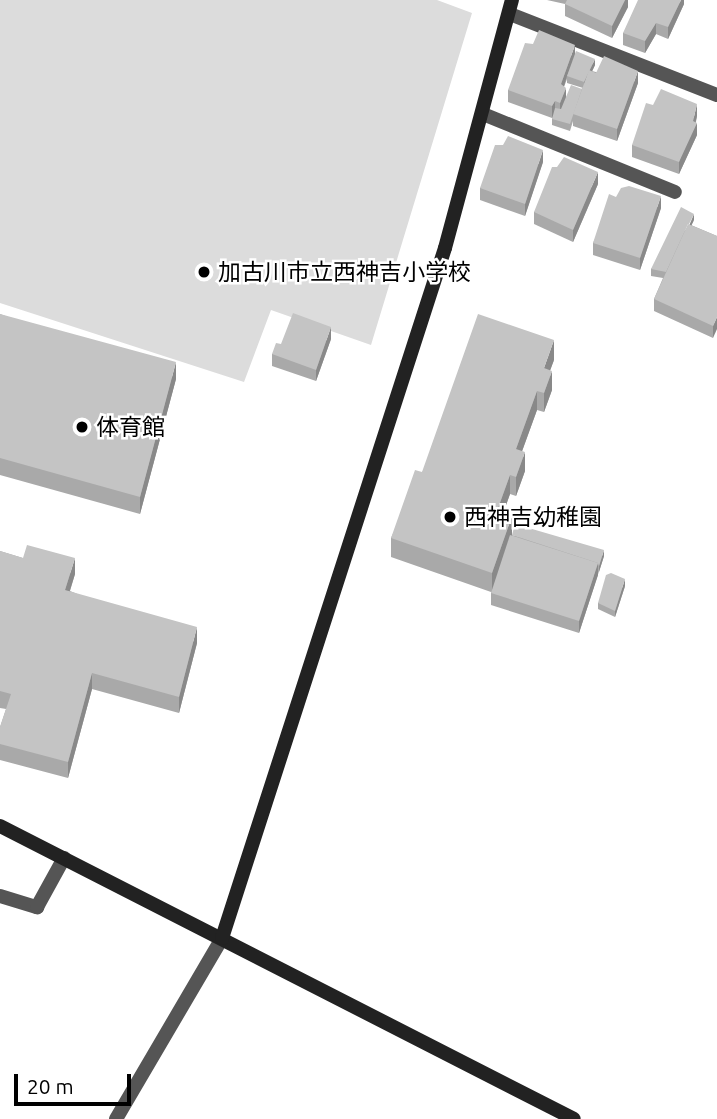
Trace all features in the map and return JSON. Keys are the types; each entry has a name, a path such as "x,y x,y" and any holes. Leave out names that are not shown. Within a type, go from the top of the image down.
{"street":[{"path":"116,1119 222,937 445,247 484,114 511,7 717,95"},
{"path":"484,114 675,192"},
{"path":"0,826 575,1119"},
{"path":"0,896 37,907 64,858"}],"shaded area":[{"path":"0,0 437,0 472,13 371,345 271,310 244,382 0,303"}],"building":[{"path":"567,0 625,0 612,26 565,4"},
{"path":"638,0 681,0 668,27 656,23 645,41 623,33"},
{"path":"539,30 575,45 561,84 566,88 560,103 555,101 552,106 508,90 525,43 533,44"},
{"path":"576,51 595,59 584,82 567,76"},
{"path":"604,56 638,71 617,129 573,114 589,70 596,73"},
{"path":"571,85 582,89 570,124 552,119 555,108 561,109"},
{"path":"661,89 697,104 693,121 697,123 679,162 632,145 646,103 653,105"},
{"path":"508,136 543,150 525,204 480,188 495,145 503,145"},
{"path":"564,157 598,172 573,230 534,212 552,167 557,167"},
{"path":"629,186 661,196 640,258 593,243 609,194 616,197 621,188"},
{"path":"681,207 694,214 666,272 651,269"},
{"path":"688,224 717,236 717,317 713,326 654,299"},
{"path":"293,313 331,327 316,370 272,354 276,343 281,344"},
{"name":"体育館","path":"0,314 176,362 140,497 0,458"},
{"path":"478,314 554,340 544,368 552,371 544,393 537,391 516,449 525,452 516,477 510,475 497,511 512,516 492,573 391,538 415,470 422,472"},
{"path":"515,524 604,550 599,566 598,563 512,535"},
{"path":"510,535 598,563 579,621 491,593"},
{"path":"27,545 75,558 65,590 197,627 179,697 92,673 68,762 0,744 0,727 11,694 0,691 0,551 23,558"},
{"path":"611,573 625,579 615,611 598,603 606,575"}],"place":[{"name":"加古川市立西神吉小学校","path":"204,272"},
{"name":"体育館","path":"82,427"},
{"name":"西神吉幼稚園","path":"450,517"}]}
